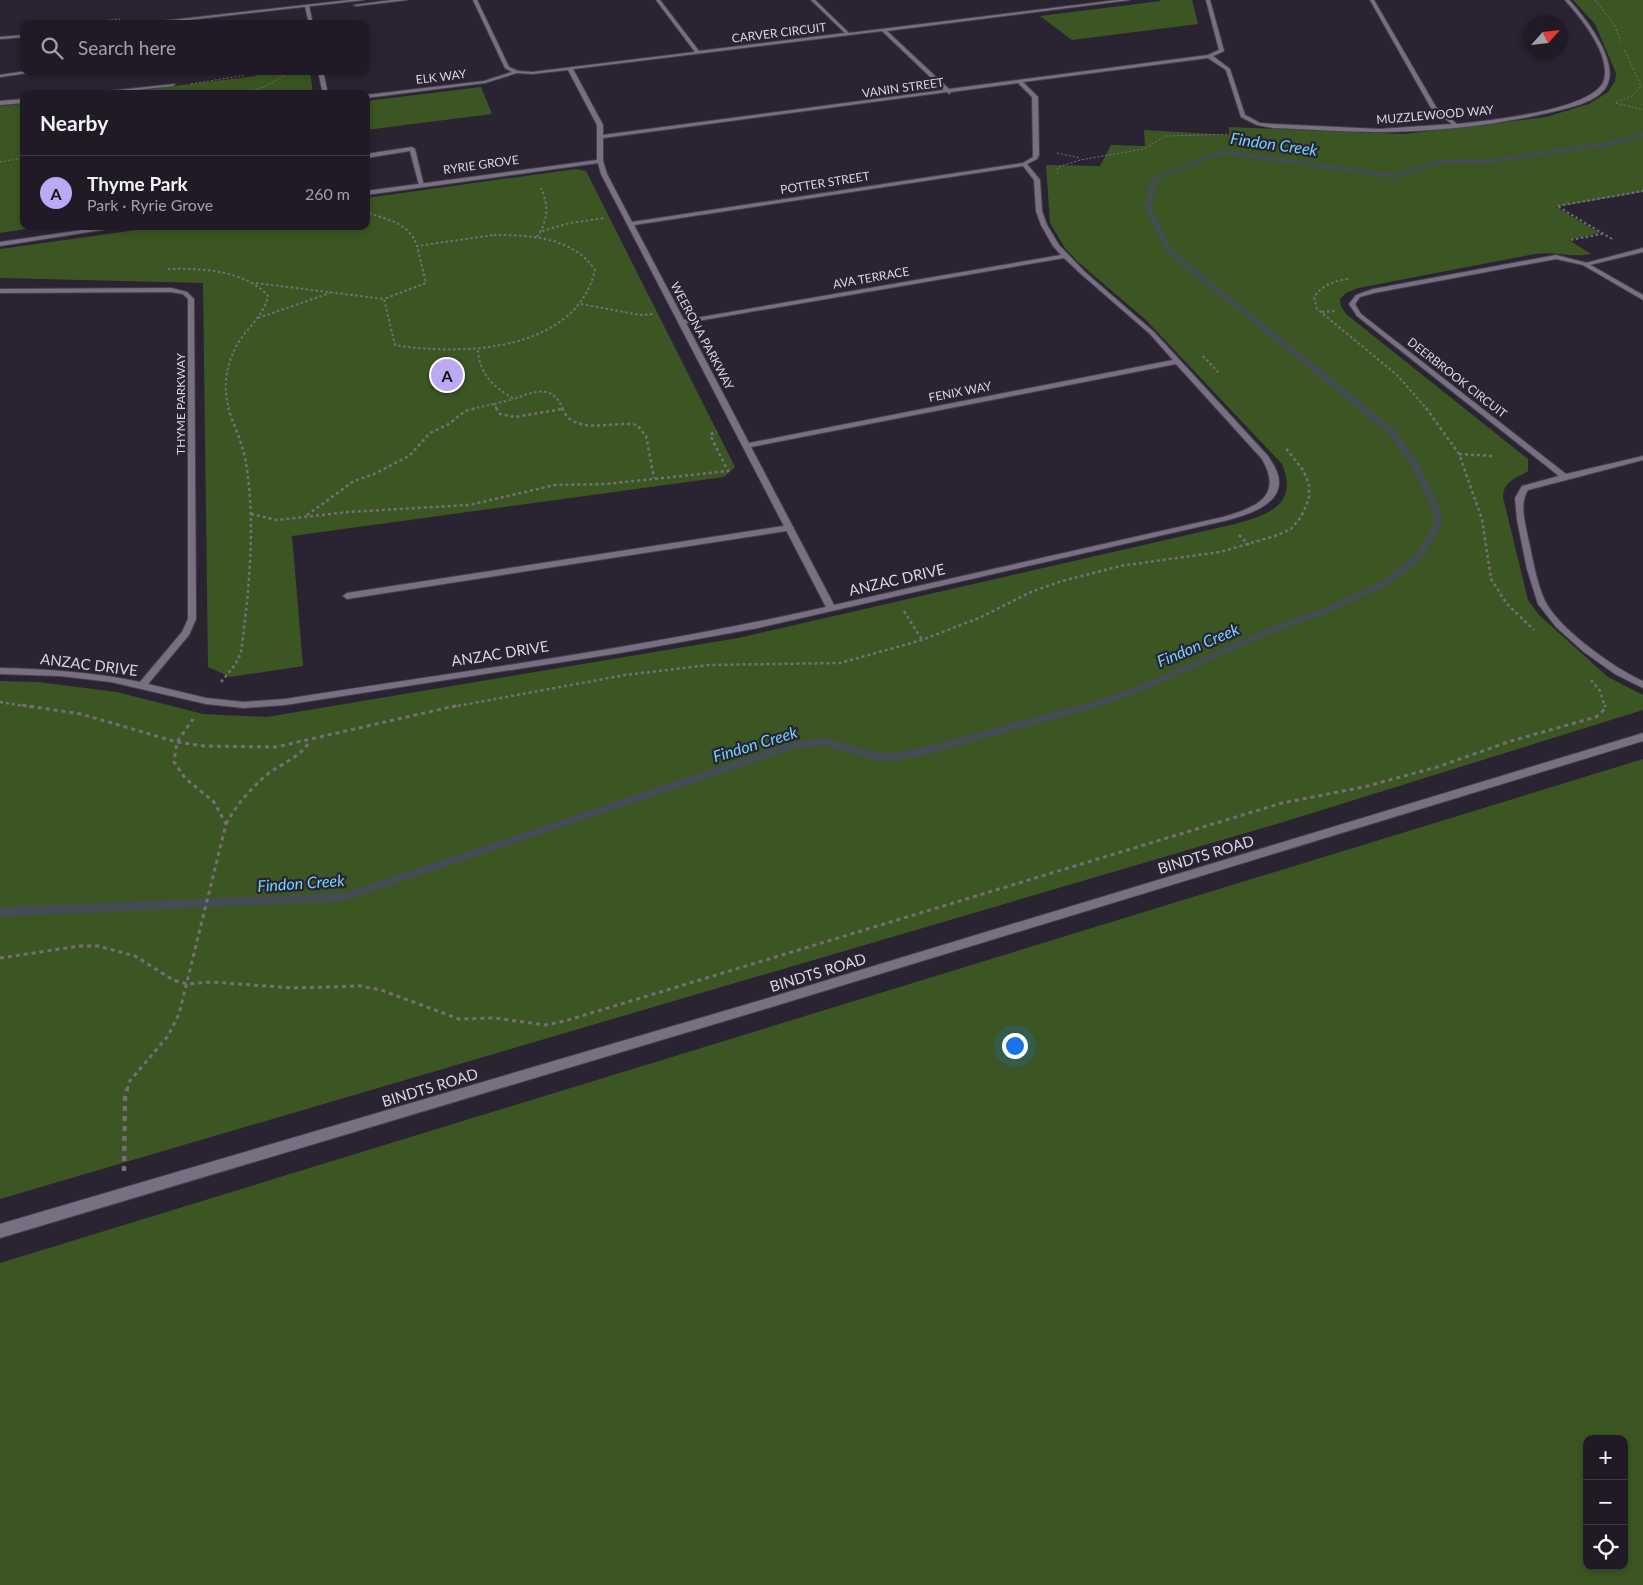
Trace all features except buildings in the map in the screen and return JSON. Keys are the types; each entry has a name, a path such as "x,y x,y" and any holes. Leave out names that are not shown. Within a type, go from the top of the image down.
{"street":[{"path":"214,20 362,0"},
{"path":"180,20 405,0"},
{"path":"475,0 507,68 516,72"},
{"path":"658,0 698,53"},
{"path":"813,0 849,35"},
{"name":"CARVER CIRCUIT","path":"516,72 532,73 570,69 1128,0"},
{"path":"1208,0 1222,50 1209,56"},
{"path":"1372,0 1434,108 1455,124"},
{"name":"MUZZLEWOOD WAY","path":"1209,56 1228,69 1243,116 1259,124 1382,130 1548,113 1582,102 1602,89 1608,74 1607,66 1590,27 1567,0"},
{"path":"307,8 310,20"},
{"path":"884,31 949,92"},
{"path":"0,38 20,36"},
{"path":"0,43 20,41"},
{"name":"VANIN STREET","path":"600,137 1209,56"},
{"name":"WEERONA PARKWAY","path":"570,69 600,124 600,161 604,174 832,609"},
{"name":"ELK WAY","path":"370,96 485,82 516,72"},
{"path":"0,76 20,74"},
{"path":"321,75 325,90"},
{"path":"1020,82 1033,94 1036,100 1036,155 1035,158 1024,164"},
{"path":"122,90 173,85"},
{"path":"0,103 20,101"},
{"path":"370,155 412,150 422,185"},
{"name":"RYRIE GROVE","path":"370,192 600,161"},
{"name":"POTTER STREET","path":"630,224 1024,164"},
{"name":"ANZAC DRIVE","path":"0,671 69,674 111,679 206,701 244,705 284,702 620,650 758,625 1224,520 1244,514 1266,502 1274,490 1276,479 1273,468 1178,361 1131,314 1065,256 1044,225 1039,211 1038,184 1024,164"},
{"path":"0,244 96,230"},
{"path":"1585,264 1643,250"},
{"name":"AVA TERRACE","path":"682,322 1065,256"},
{"name":"DEERBROOK CIRCUIT","path":"1565,476 1359,315 1352,304 1358,296 1368,292 1539,259 1564,258 1585,264 1643,298"},
{"name":"THYME PARKWAY","path":"0,292 171,290 185,293 191,299 192,619 186,634 142,686"},
{"name":"FENIX WAY","path":"747,446 1178,361"},
{"path":"1643,458 1565,476 1525,488 1519,498 1538,595 1554,619 1601,661 1626,678 1643,685"},
{"path":"347,596 790,528"},
{"name":"BINDTS ROAD","path":"0,1231 755,1007 1643,737"}],"path":[{"path":"173,85 202,83 246,75"},
{"path":"255,90 284,75"},
{"path":"1638,92 1615,103 1643,110"},
{"path":"1056,178 1058,167 1080,158 1138,151 1149,147 1164,136 1211,137 1237,134"},
{"path":"1056,153 1080,158"},
{"path":"0,162 20,159"},
{"path":"533,169 548,206 546,222 537,237"},
{"path":"1634,252 1557,206 1643,191"},
{"path":"256,283 384,299 426,283 418,246 413,233 404,226 370,214"},
{"path":"542,231 570,223 625,215"},
{"path":"1564,241 1602,234"},
{"path":"384,299 395,345 431,351 478,350 514,342 544,329 572,312 593,285 594,266 574,249 537,237 494,235 418,246"},
{"path":"1351,279 1330,283 1318,291 1314,298 1317,309 1397,375 1432,415 1459,454 1482,519 1491,578 1507,604 1535,631"},
{"path":"257,318 330,292"},
{"path":"580,304 640,315 675,310"},
{"path":"478,350 478,360 487,383 514,398"},
{"path":"1202,355 1221,376"},
{"path":"306,516 354,481 374,474 409,456 430,434 448,424 464,411 529,393 547,392 558,398 567,418 588,426 597,427 618,422 638,426 646,436 654,478"},
{"path":"494,404 500,414 508,417 562,409"},
{"path":"251,514 277,520 306,516 469,506 555,485 587,486 728,471 711,434 738,428"},
{"path":"0,702 81,714 177,742 204,746 276,747 309,742 428,711 625,675 709,665 840,663 922,640 979,618 1031,592 1062,581 1120,566 1220,552 1249,545 1291,529 1301,517 1309,499 1309,484 1303,470 1284,445"},
{"path":"1459,454 1493,456"},
{"path":"895,595 922,640"},
{"path":"0,958 80,946 98,946 115,949 134,956 160,970 172,980 187,984 210,982 293,988 360,986 382,990 459,1019 495,1018 545,1025 565,1021 1182,836 1253,811 1402,777 1512,741 1581,722 1596,717 1606,708 1600,691 1589,678"},
{"path":"226,824 236,804 248,791 305,749 309,742"},
{"path":"124,1194 125,1098 129,1082 168,1036 179,1014 216,862"}],"green space":[{"path":"1192,0 1198,24 1072,40 1040,16 1161,1"},
{"path":"1573,0 1643,0 1643,192 1556,207 1600,233 1569,240 1591,254 1535,254 1358,288 1346,293 1340,299 1341,306 1346,314 1528,459 1528,471 1508,483 1503,497 1528,600 1539,615 1608,677 1643,695 1643,710 1290,820 0,1199 0,681 38,682 117,692 203,714 267,717 738,638 1259,517 1277,506 1283,499 1286,489 1286,478 1282,464 1146,320 1078,262 1065,248 1050,223 1046,165 1100,166 1111,145 1145,146 1144,130 1229,135 1229,127 1404,134 1546,117 1589,104 1608,92 1615,81 1616,73 1595,24"},
{"path":"311,75 312,90 140,90 256,76"},
{"path":"481,87 492,114 370,129 370,101"},
{"path":"20,104 20,230 0,233 0,106"},
{"path":"576,169 586,171 735,467 724,477 292,536 303,666 230,677 208,667 203,283 0,278 0,249 136,230 370,230 370,197"},
{"path":"1643,759 1643,1585 0,1585 0,1263"}],"waterway":[{"name":"Findon Creek","path":"0,912 344,897 794,745 826,742 874,756 893,757 925,751 1101,703 1151,684 1267,632 1329,609 1387,582 1418,557 1438,524 1436,508 1414,463 1392,432 1169,251 1148,208 1154,178 1221,152 1395,176 1438,162 1484,162 1614,143 1643,134"}],"place":[{"name":"Thyme Park","path":"447,375"}]}
